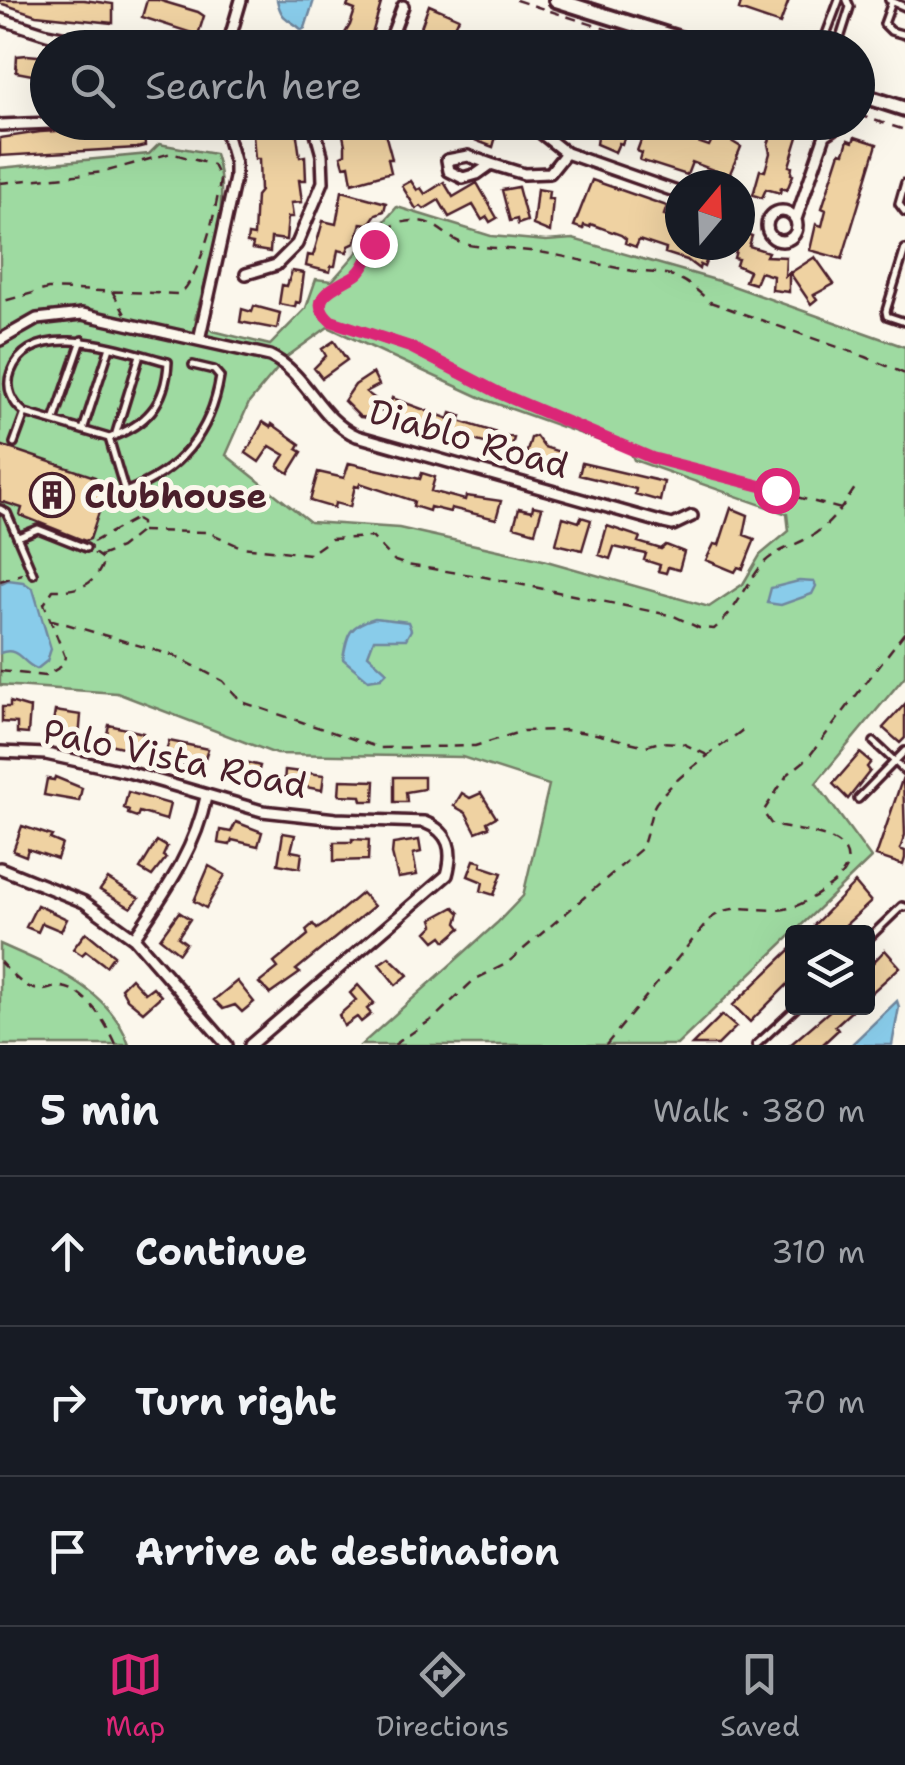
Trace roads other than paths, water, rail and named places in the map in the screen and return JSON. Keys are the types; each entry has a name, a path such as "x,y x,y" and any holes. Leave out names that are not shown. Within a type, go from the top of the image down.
{"main road":[{"path":"556,0 581,4 657,30"},
{"path":"875,101 905,109"}],"street":[{"path":"232,30 241,0"},
{"path":"394,30 403,6"},
{"path":"0,19 34,30"},
{"path":"0,125 30,124"},
{"path":"199,340 226,226 234,170 227,140"},
{"path":"246,274 276,265 296,244 323,182 318,140"},
{"path":"550,140 566,152 665,188"},
{"path":"796,219 823,140"},
{"path":"491,164 524,174 550,172 566,152"},
{"name":"Diablo Road","path":"0,340 24,324 66,313 128,323 270,356 286,364 328,418 357,436 664,523 673,525 692,516"},
{"name":"Palo Vista Road","path":"0,752 46,754 128,772 262,811 424,822 437,827 450,843 452,858 447,875 250,1045"},
{"path":"134,938 180,870 201,824 206,797"},
{"path":"0,868 84,902 134,938 227,1045"}],"lane":[{"path":"827,30 838,0"},
{"path":"843,30 850,7 847,0"},
{"path":"905,6 890,1 884,24 905,35"},
{"path":"905,182 899,204 905,212"},
{"path":"905,249 886,311 887,316 905,322"},
{"path":"58,340 82,340 168,362 163,388 151,414 133,430 112,437 25,412 14,404 10,391 12,368 20,358 58,340"},
{"path":"54,421 82,340"},
{"path":"82,430 110,347"},
{"path":"140,355 112,437 125,492 175,466 194,445 216,405 218,373 193,365"},
{"path":"14,443 25,412"},
{"path":"0,510 7,513 32,572"},
{"path":"18,538 38,529 86,548"},
{"path":"874,742 905,771"},
{"path":"858,799 905,751"},
{"path":"875,932 905,907"},
{"path":"756,1045 788,1015"}],"water":[{"path":"277,0 314,0 305,28 302,30 283,16"},
{"path":"8,580 23,582 33,589 51,649 47,661 37,669 16,653 0,653 0,584"},
{"path":"799,581 814,582 812,594 781,605 767,603 771,588"},
{"path":"375,618 408,622 411,630 406,639 374,639 368,655 387,672 381,678 368,680 343,659 351,632"},
{"path":"897,1001 892,1045 851,1045"}],"place":[{"name":"Clubhouse","path":"52,495"}]}
